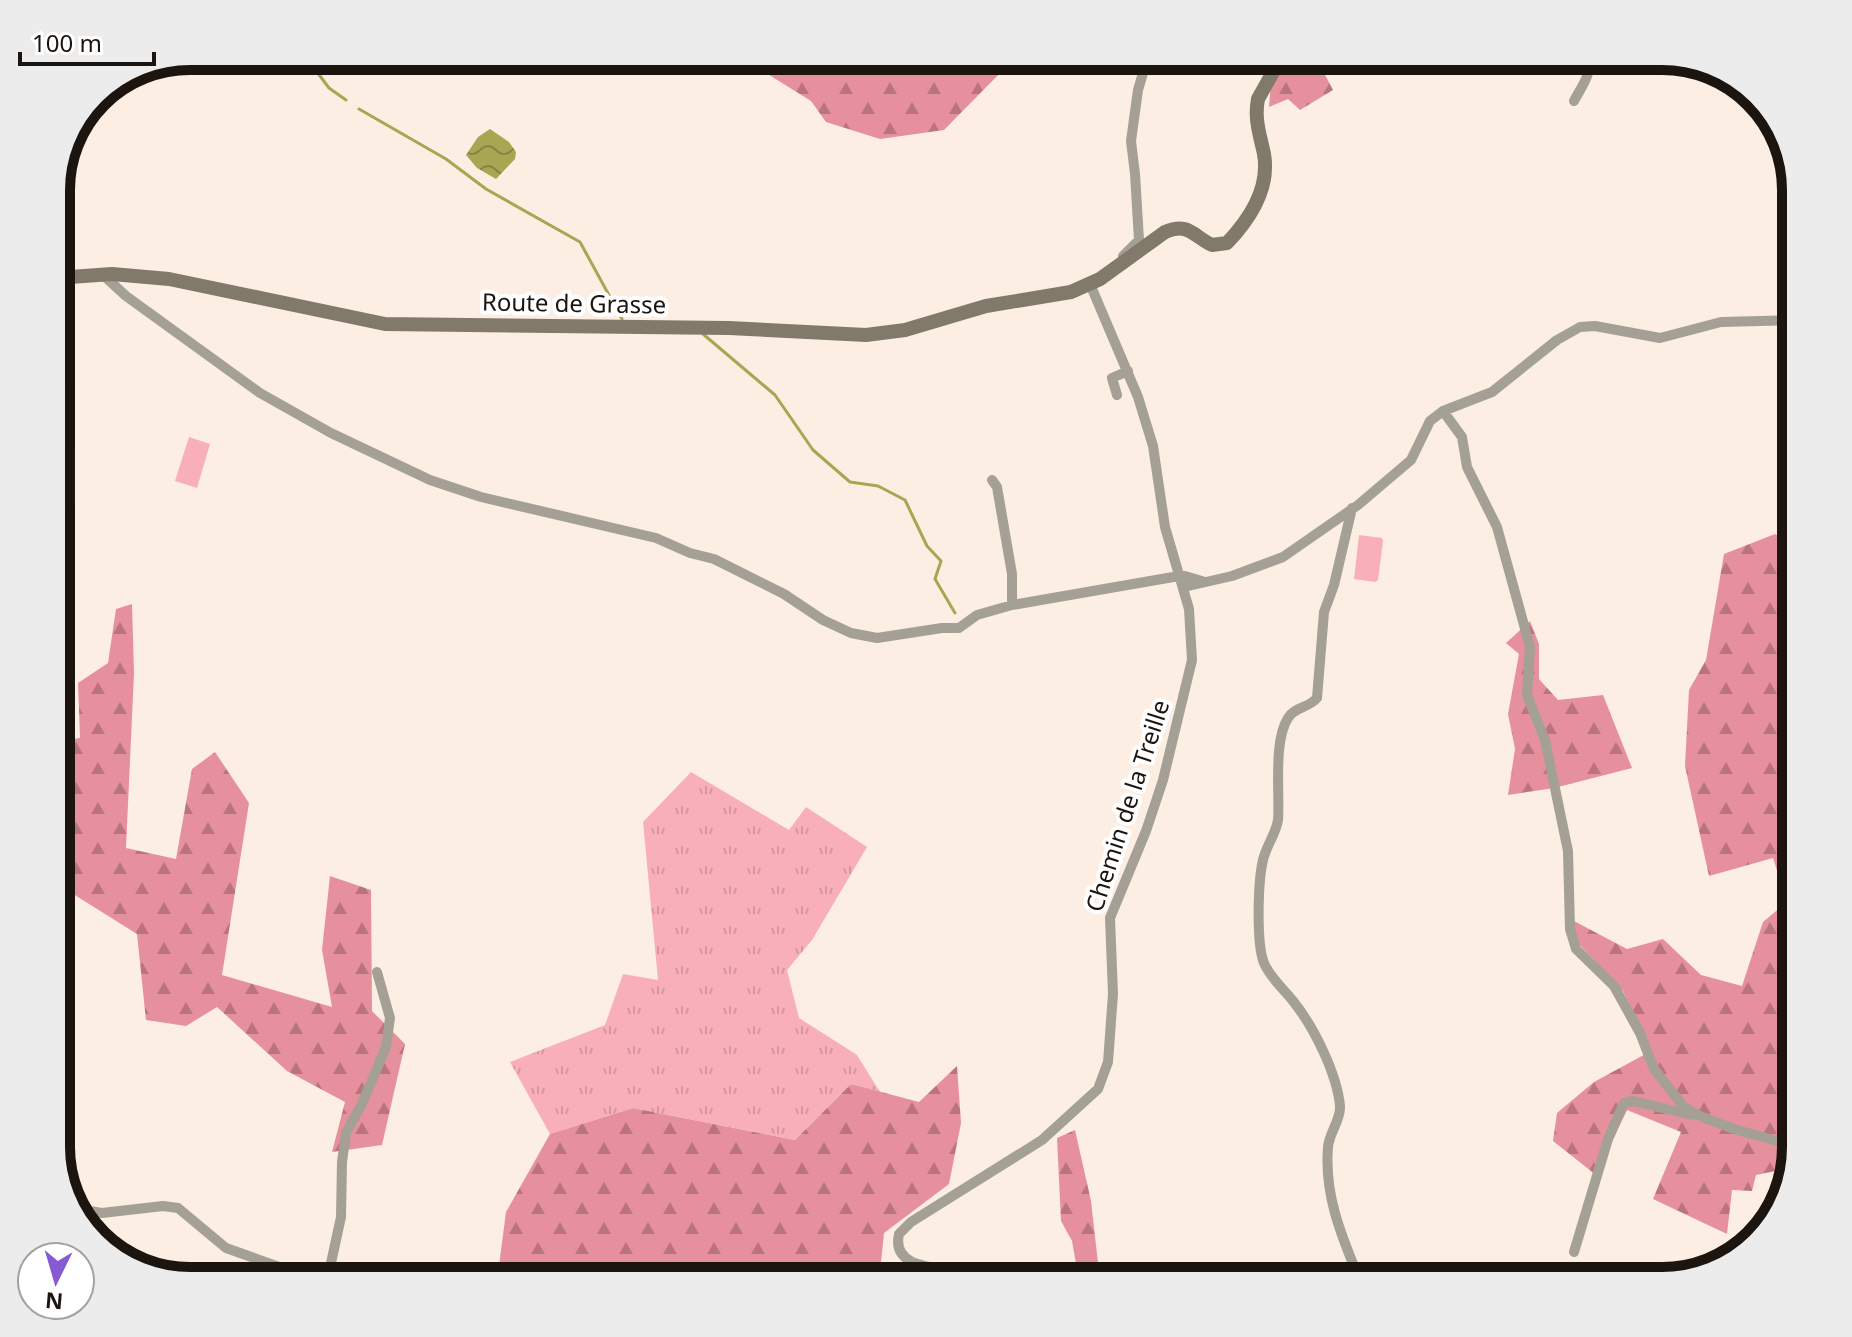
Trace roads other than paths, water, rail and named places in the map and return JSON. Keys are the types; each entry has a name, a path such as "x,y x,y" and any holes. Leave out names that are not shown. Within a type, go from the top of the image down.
{"street":[{"path":"1119,265 1139,240 1131,141 1144,70"},
{"name":"Route de Grasse","path":"70,277 127,274 211,286 385,324 729,328 856,335 905,330 986,306 1063,294 1090,284 1165,232 1176,228 1183,228 1217,247 1227,243 1257,200 1264,183 1265,165 1256,124 1256,106 1274,70"},
{"path":"1574,101 1589,70"},
{"path":"102,274 126,296 260,393 331,433 430,480 481,497 656,538 690,553 714,559 784,594 823,620 851,633 877,638 959,628 977,615 1012,605 1181,582 1185,576 1202,583 1232,576 1283,557 1352,508 1411,460 1430,421 1443,411 1492,392 1557,340 1580,327 1595,326 1660,338 1721,322 1782,320"},
{"path":"126,296 127,274"},
{"name":"Chemin de la Treille","path":"938,1267 904,1259 897,1249 899,1234 911,1222 1042,1140 1098,1089 1101,1082 1108,1062 1113,994 1110,918 1150,818 1182,709 1192,660 1189,609 1165,527 1153,446 1128,371 1090,284"},
{"path":"1117,395 1112,378 1128,371"},
{"path":"1443,411 1462,437 1467,467 1497,527 1530,647 1527,695 1545,740 1568,851 1570,929 1576,949 1614,986 1640,1033 1654,1069 1672,1095 1684,1107 1702,1117"},
{"path":"992,480 997,487 1012,574 1012,605"},
{"path":"1352,508 1334,585 1324,612 1317,698 1310,705 1293,711 1284,729 1277,770 1277,823 1263,857 1259,899 1264,965 1296,1004 1314,1034 1340,1105 1328,1146 1328,1190 1354,1267"},
{"path":"1189,609 1202,583"},
{"path":"329,1267 341,1217 346,1133 386,1047 390,1018 377,972"},
{"path":"1574,1252 1608,1139 1624,1103 1633,1101 1702,1117 1782,1142"},
{"path":"89,1211 102,1213 163,1206 178,1208 226,1248 281,1267"}],"water":[{"path":"490,129 509,142 516,152 515,159 496,179 477,168 466,155 478,137"}],"waterway":[{"path":"316,70 329,88 346,100"},
{"path":"359,109 446,159 486,189 580,242 622,319"},
{"path":"703,334 775,395 813,450 850,482 878,486 905,500 927,546 941,561 935,579 955,613"}]}
